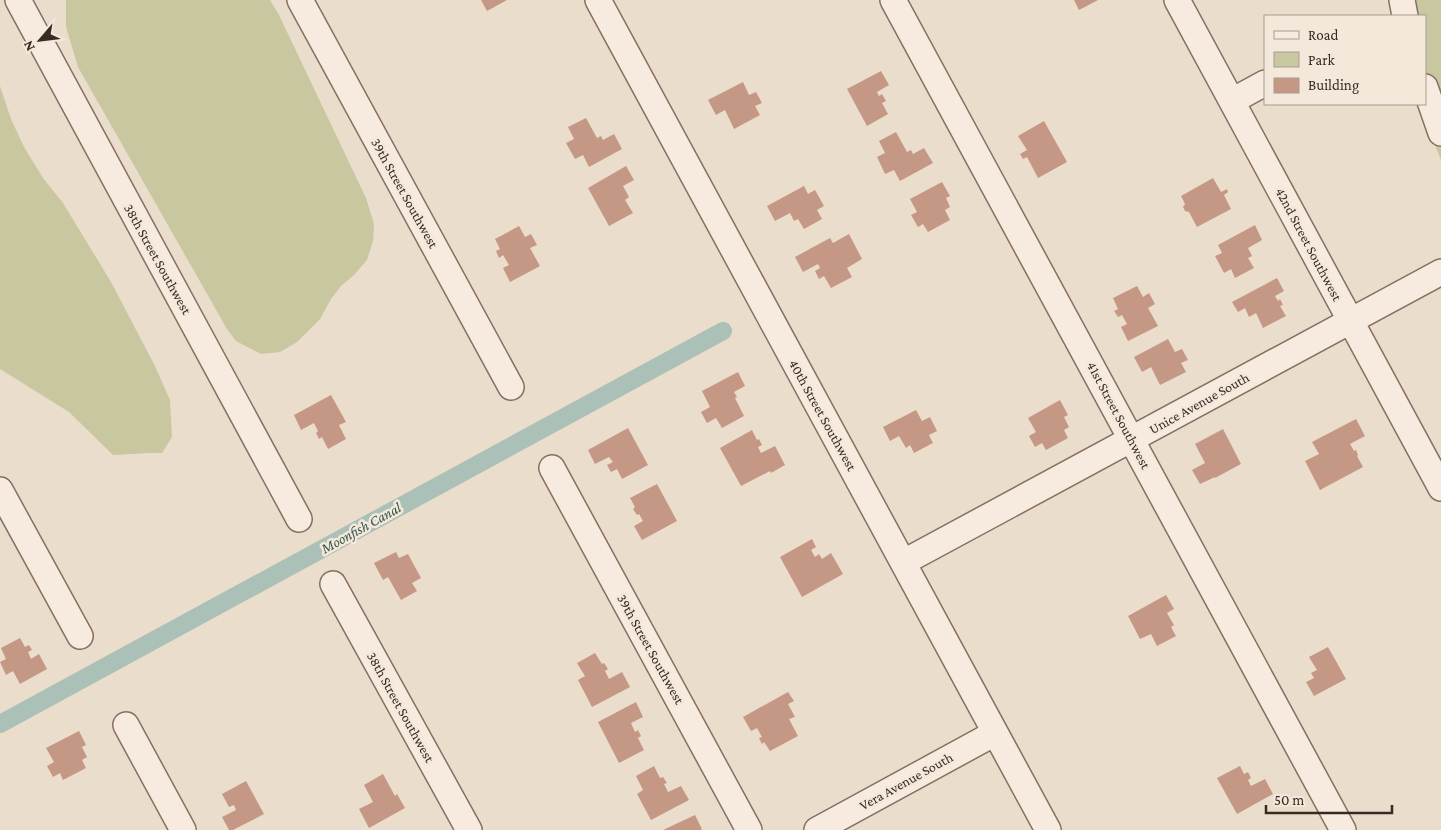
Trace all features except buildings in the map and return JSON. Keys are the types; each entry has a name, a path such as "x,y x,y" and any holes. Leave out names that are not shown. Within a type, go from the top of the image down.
{"street":[{"name":"38th Street Southwest","path":"18,0 299,519"},
{"name":"39th Street Southwest","path":"300,0 511,387"},
{"name":"40th Street Southwest","path":"598,0 1048,830"},
{"name":"41st Street Southwest","path":"893,0 1343,830"},
{"name":"42nd Street Southwest","path":"1177,0 1441,488"},
{"path":"1232,101 1264,84"},
{"path":"1426,90 1441,133"},
{"name":"Unice Avenue South","path":"904,562 1441,272"},
{"name":"39th Street Southwest","path":"552,468 749,830"},
{"path":"0,490 80,636"},
{"name":"38th Street Southwest","path":"333,584 469,830"},
{"path":"126,725 183,830"},
{"name":"Vera Avenue South","path":"817,830 995,733"}],"green space":[{"path":"66,0 270,0 279,15 366,198 374,224 373,241 367,260 341,286 320,319 297,342 280,352 261,354 236,341 227,329 78,67 66,27"},
{"path":"1394,0 1441,0 1441,160 1418,105 1426,105 1426,15 1397,15"},
{"path":"0,86 11,119 24,147 43,178 63,203 111,282 154,364 170,400 172,437 162,453 113,455 69,412 0,369"}],"waterway":[{"name":"Moonfish Canal","path":"0,724 723,331"}]}
